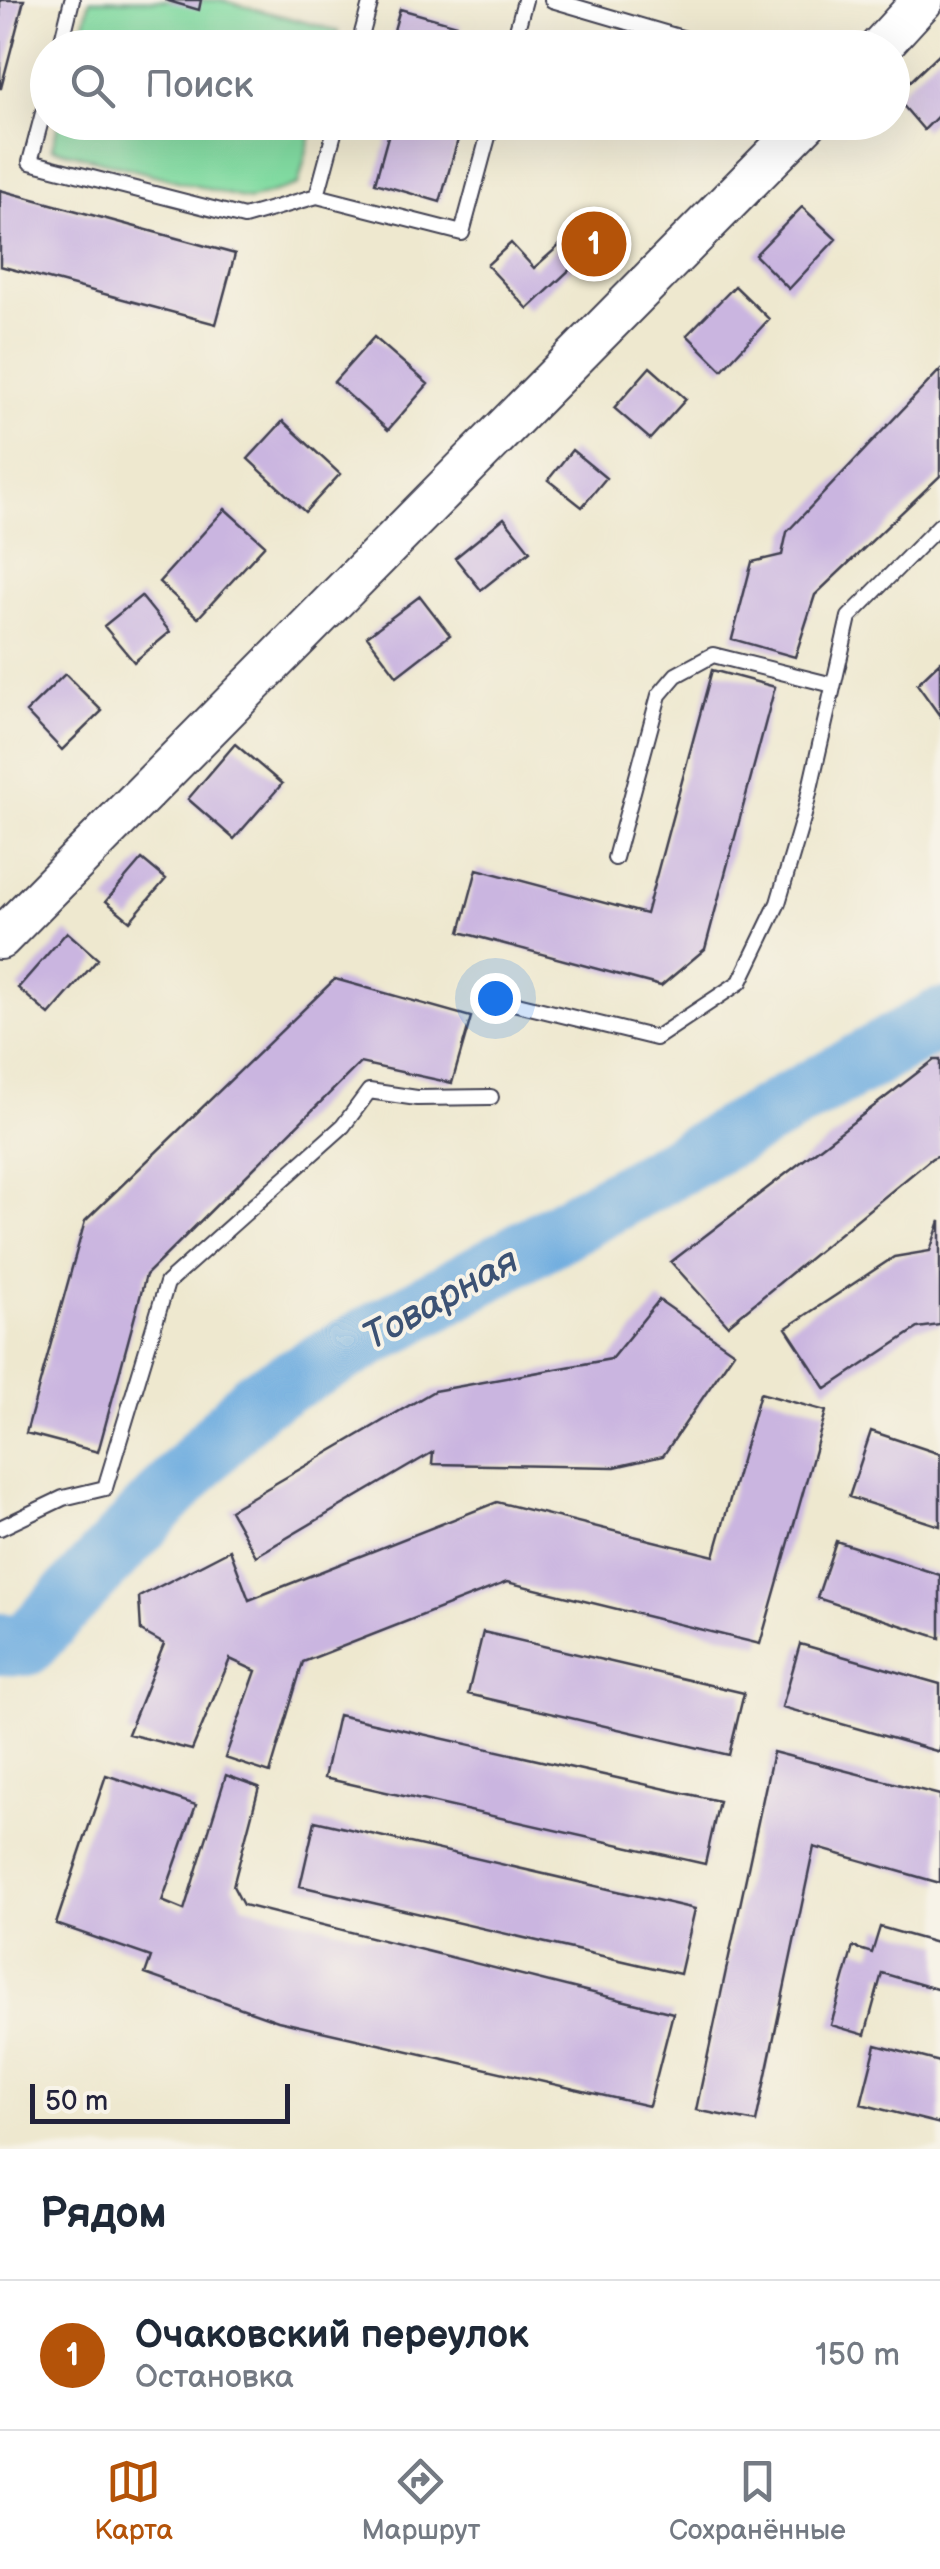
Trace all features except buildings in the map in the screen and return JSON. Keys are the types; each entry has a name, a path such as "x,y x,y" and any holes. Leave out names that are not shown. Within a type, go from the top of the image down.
{"main road":[{"path":"896,30 923,0"},
{"path":"0,939 789,140"}],"lane":[{"path":"64,30 72,0"},
{"path":"363,30 371,0"},
{"path":"517,30 525,0"},
{"path":"552,0 654,30"},
{"path":"36,140 30,162 244,217 317,196 462,232 487,140"},
{"path":"317,196 332,140"},
{"path":"504,1000 656,1038 740,982 778,902 804,815 849,617 940,525"},
{"path":"615,858 659,695 676,675 714,655 833,685"},
{"path":"0,1528 62,1498 105,1488 167,1283 343,1126 370,1091 417,1098 491,1097"}],"green space":[{"path":"90,0 221,0 334,30 82,30"},
{"path":"54,140 310,140 298,185 249,200 52,148"}],"waterway":[{"name":"Товарная","path":"0,1644 26,1645 256,1400 940,1019"}],"place":[{"name":"Очаковский переулок","path":"594,244"}]}
